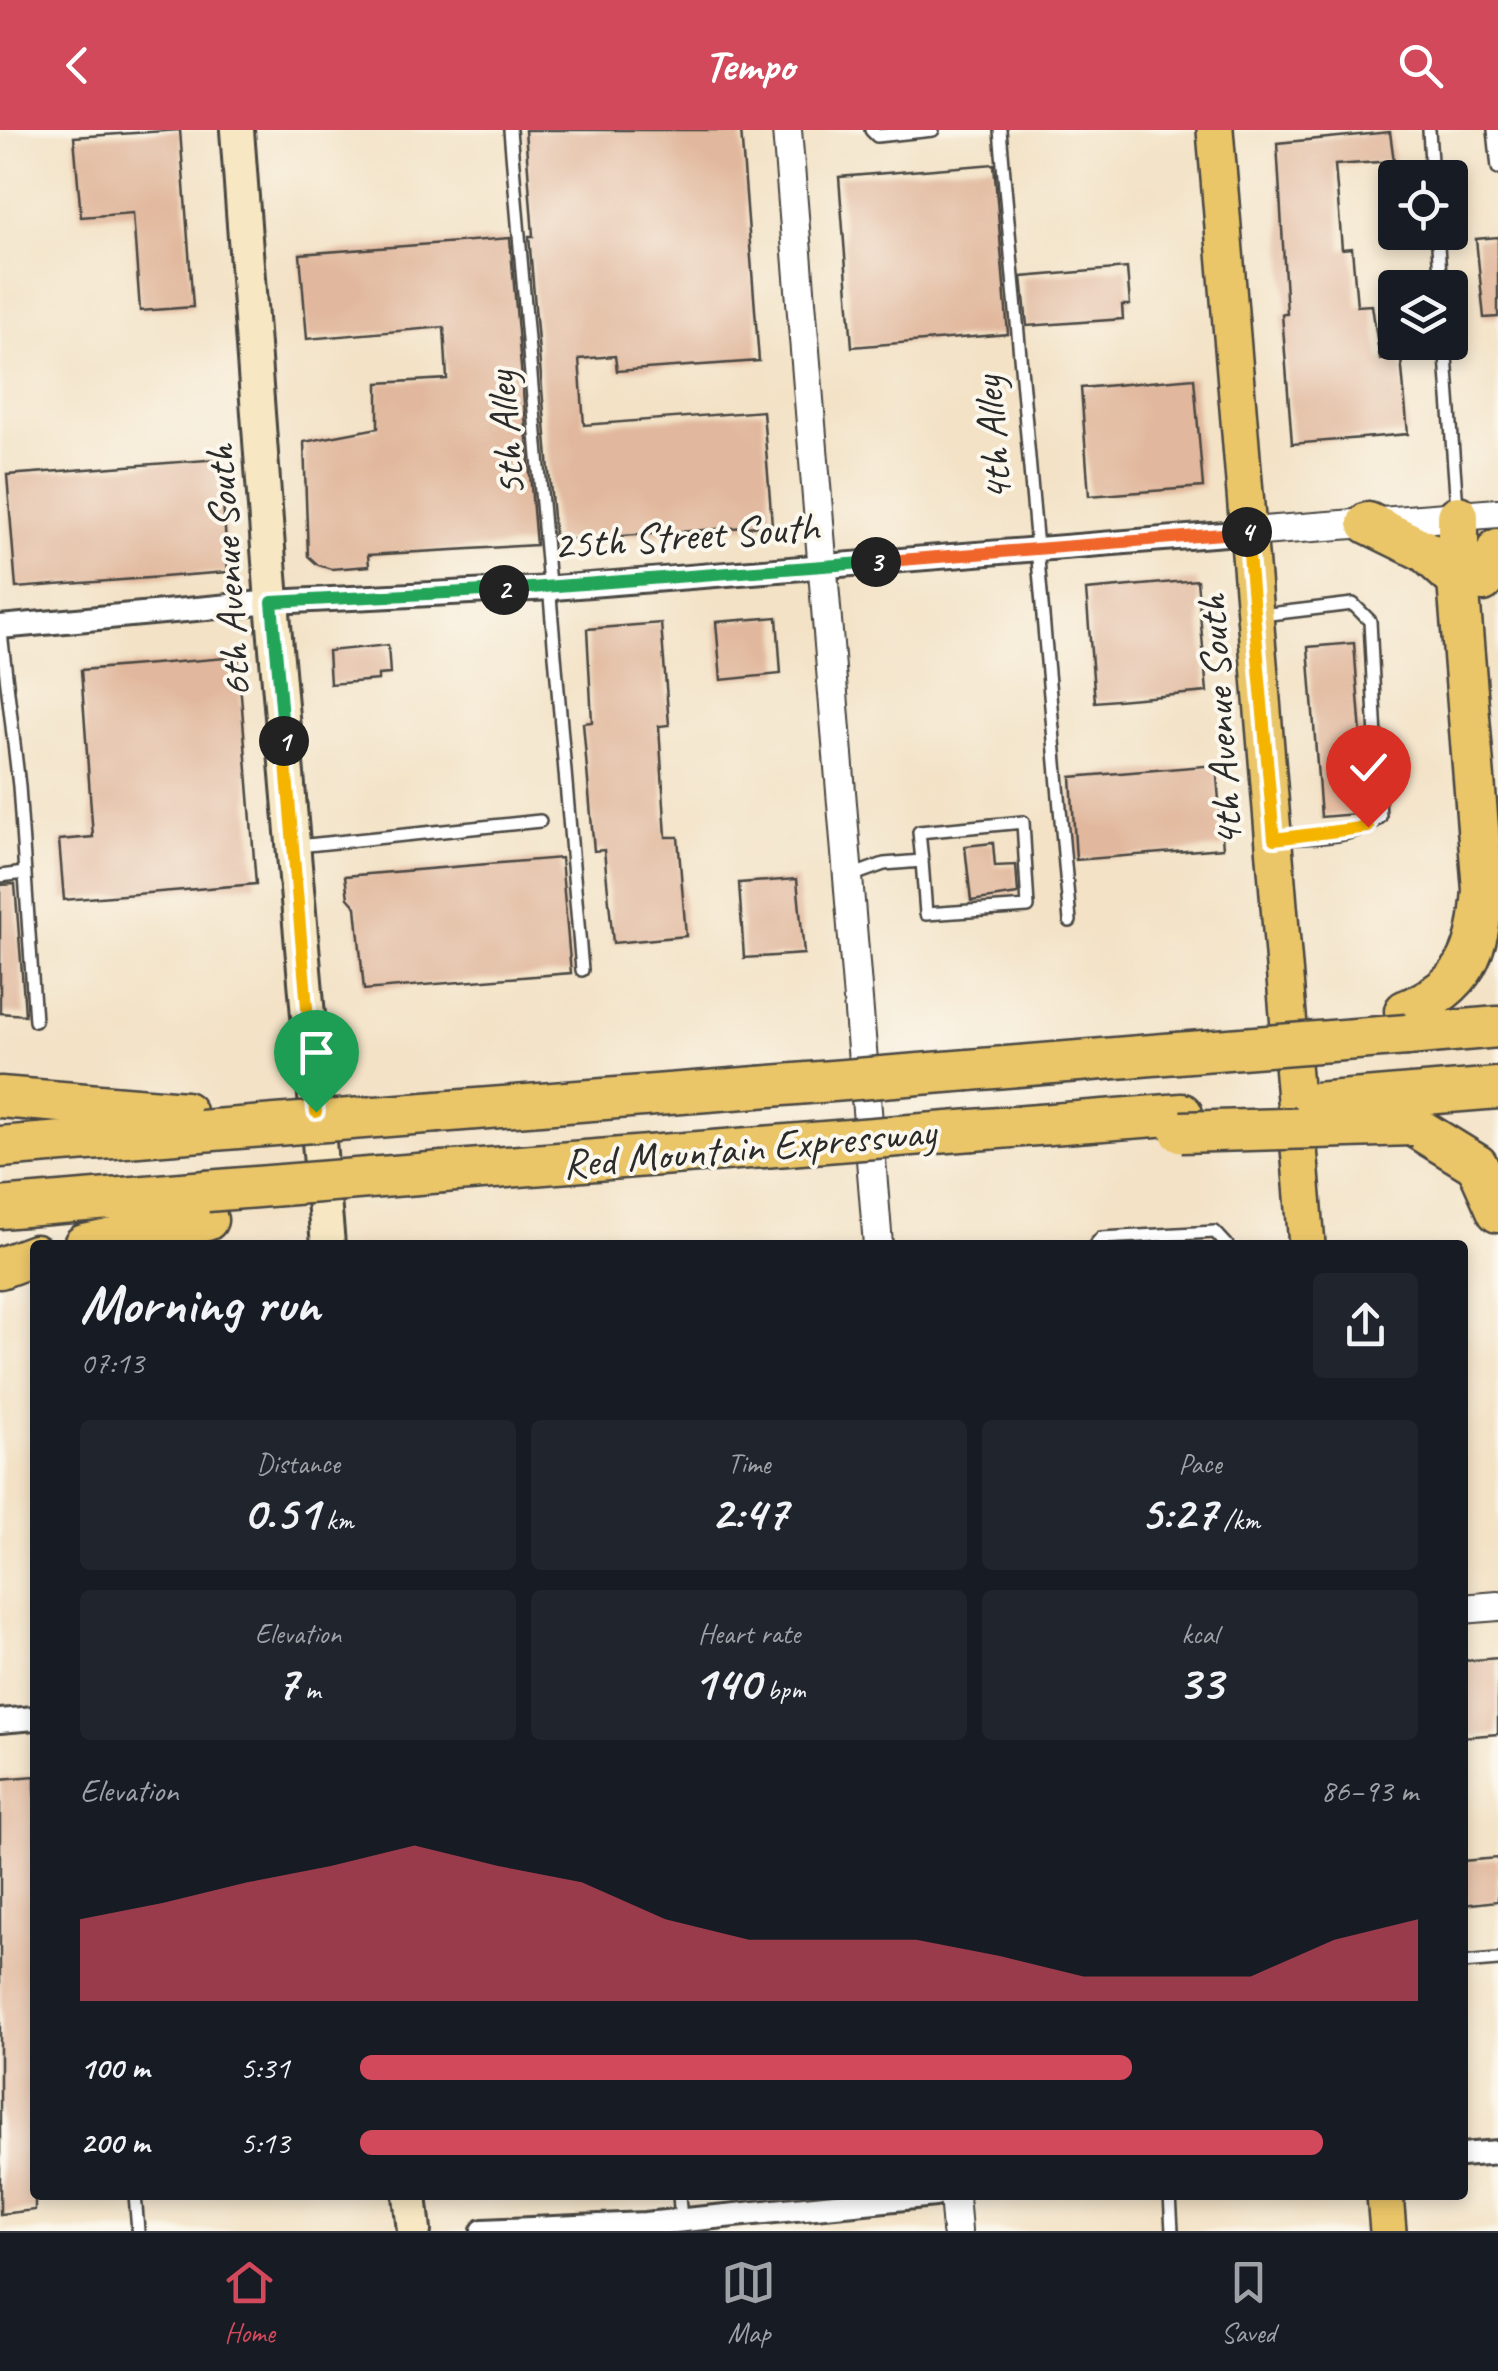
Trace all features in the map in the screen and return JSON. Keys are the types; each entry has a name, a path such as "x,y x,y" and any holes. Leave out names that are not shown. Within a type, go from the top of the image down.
{"highway":[{"path":"1368,523 1424,552 1479,542"},
{"path":"1479,542 1498,838"},
{"path":"1406,1023 1455,983 1479,938 1483,890 1479,542"},
{"name":"Red Mountain Expressway","path":"200,1122 436,1103 510,1090 551,1103 1289,1044 1406,1023 1498,1027"},
{"path":"1412,1110 1498,1088"},
{"path":"0,1098 200,1122"},
{"path":"1412,1110 1476,1165 1498,1212"},
{"name":"Red Mountain Expressway","path":"0,1208 207,1205 365,1178 1053,1124 1182,1123 1412,1110"},
{"path":"0,1147 200,1122"},
{"path":"99,1240 207,1205"},
{"path":"0,1268 30,1257"}],"main road":[{"name":"6th Avenue South","path":"237,130 272,602 328,1240"},
{"name":"4th Avenue South","path":"1215,130 1307,1240"},
{"path":"411,2200 414,2231"},
{"path":"1385,2200 1388,2231"}],"street":[{"path":"787,130 878,1240"},
{"name":"25th Street South","path":"0,625 272,602 552,588 1368,523 1479,542"},
{"path":"1468,1608 1498,1606"},
{"path":"0,1721 30,1718"},
{"path":"1468,2154 1498,2152"},
{"path":"483,2231 682,2225 893,2200"},
{"path":"954,2200 957,2231"}],"lane":[{"name":"5th Alley","path":"510,130 582,970"},
{"path":"871,130 877,136 933,130"},
{"name":"4th Alley","path":"1000,130 1070,921"},
{"path":"1429,130 1431,160"},
{"path":"1494,130 1498,168"},
{"path":"1448,360 1479,542"},
{"path":"1257,616 1298,607 1353,604 1370,620 1380,817 1368,827 1348,832 1274,839"},
{"path":"0,625 25,873 35,1021"},
{"path":"293,846 540,820"},
{"path":"1022,822 1028,907 926,914 922,861 920,832 1022,822"},
{"path":"848,877 884,864 922,861"},
{"path":"0,876 25,873"},
{"path":"1099,1240 1215,1232 1222,1240"},
{"path":"1468,1962 1498,1960"},
{"path":"135,2200 138,2231"},
{"path":"680,2200 682,2225"},
{"path":"1170,2200 1172,2231"}],"building":[{"path":"180,130 193,307 140,311 133,213 81,217 74,137"},
{"path":"525,130 741,130 759,361 617,371 615,356 579,359 584,425 763,411 772,525 555,541 529,236 533,236"},
{"path":"1390,132 1394,160 1335,165 1342,249 1352,248 1357,306 1372,305 1378,360 1401,360 1408,434 1292,444 1282,314 1287,314 1277,143"},
{"path":"994,164 1008,334 852,347 839,177"},
{"path":"1498,237 1498,317 1484,318 1476,239"},
{"path":"510,238 536,545 368,555 369,566 331,569 318,565 308,556 304,442 378,428 378,383 447,379 444,327 307,339 300,254"},
{"path":"1127,268 1130,305 1122,305 1123,319 1027,326 1022,277"},
{"path":"1194,378 1203,487 1089,496 1081,388"},
{"path":"220,459 228,572 16,588 7,475"},
{"path":"1197,580 1207,692 1095,702 1086,590"},
{"path":"777,617 781,674 721,680 716,622"},
{"path":"661,623 669,725 659,726 666,837 678,837 686,936 613,943 604,850 594,851 583,723 592,722 587,629"},
{"path":"1354,643 1367,813 1321,817 1308,647"},
{"path":"388,645 390,674 378,675 378,680 330,684 328,651"},
{"path":"238,657 256,884 64,900 59,840 93,837 81,670"},
{"path":"1216,765 1223,848 1076,860 1071,777"},
{"path":"993,843 995,866 1016,865 1018,894 971,901 965,846"},
{"path":"561,858 571,973 364,990 356,907 348,898 345,876"},
{"path":"797,879 804,954 744,958 739,883"},
{"path":"15,884 25,1015 0,1013 0,885"},
{"path":"1498,1658 1498,1734 1468,1736 1468,1660"},
{"path":"30,1776 30,2200 35,2200 35,2210 0,2214 0,1779"},
{"path":"1498,1858 1498,1901 1468,1904 1468,1860"}],"route":[{"path":"316,1112 272,602 552,588 1250,532 1274,839 1368,827"}]}
